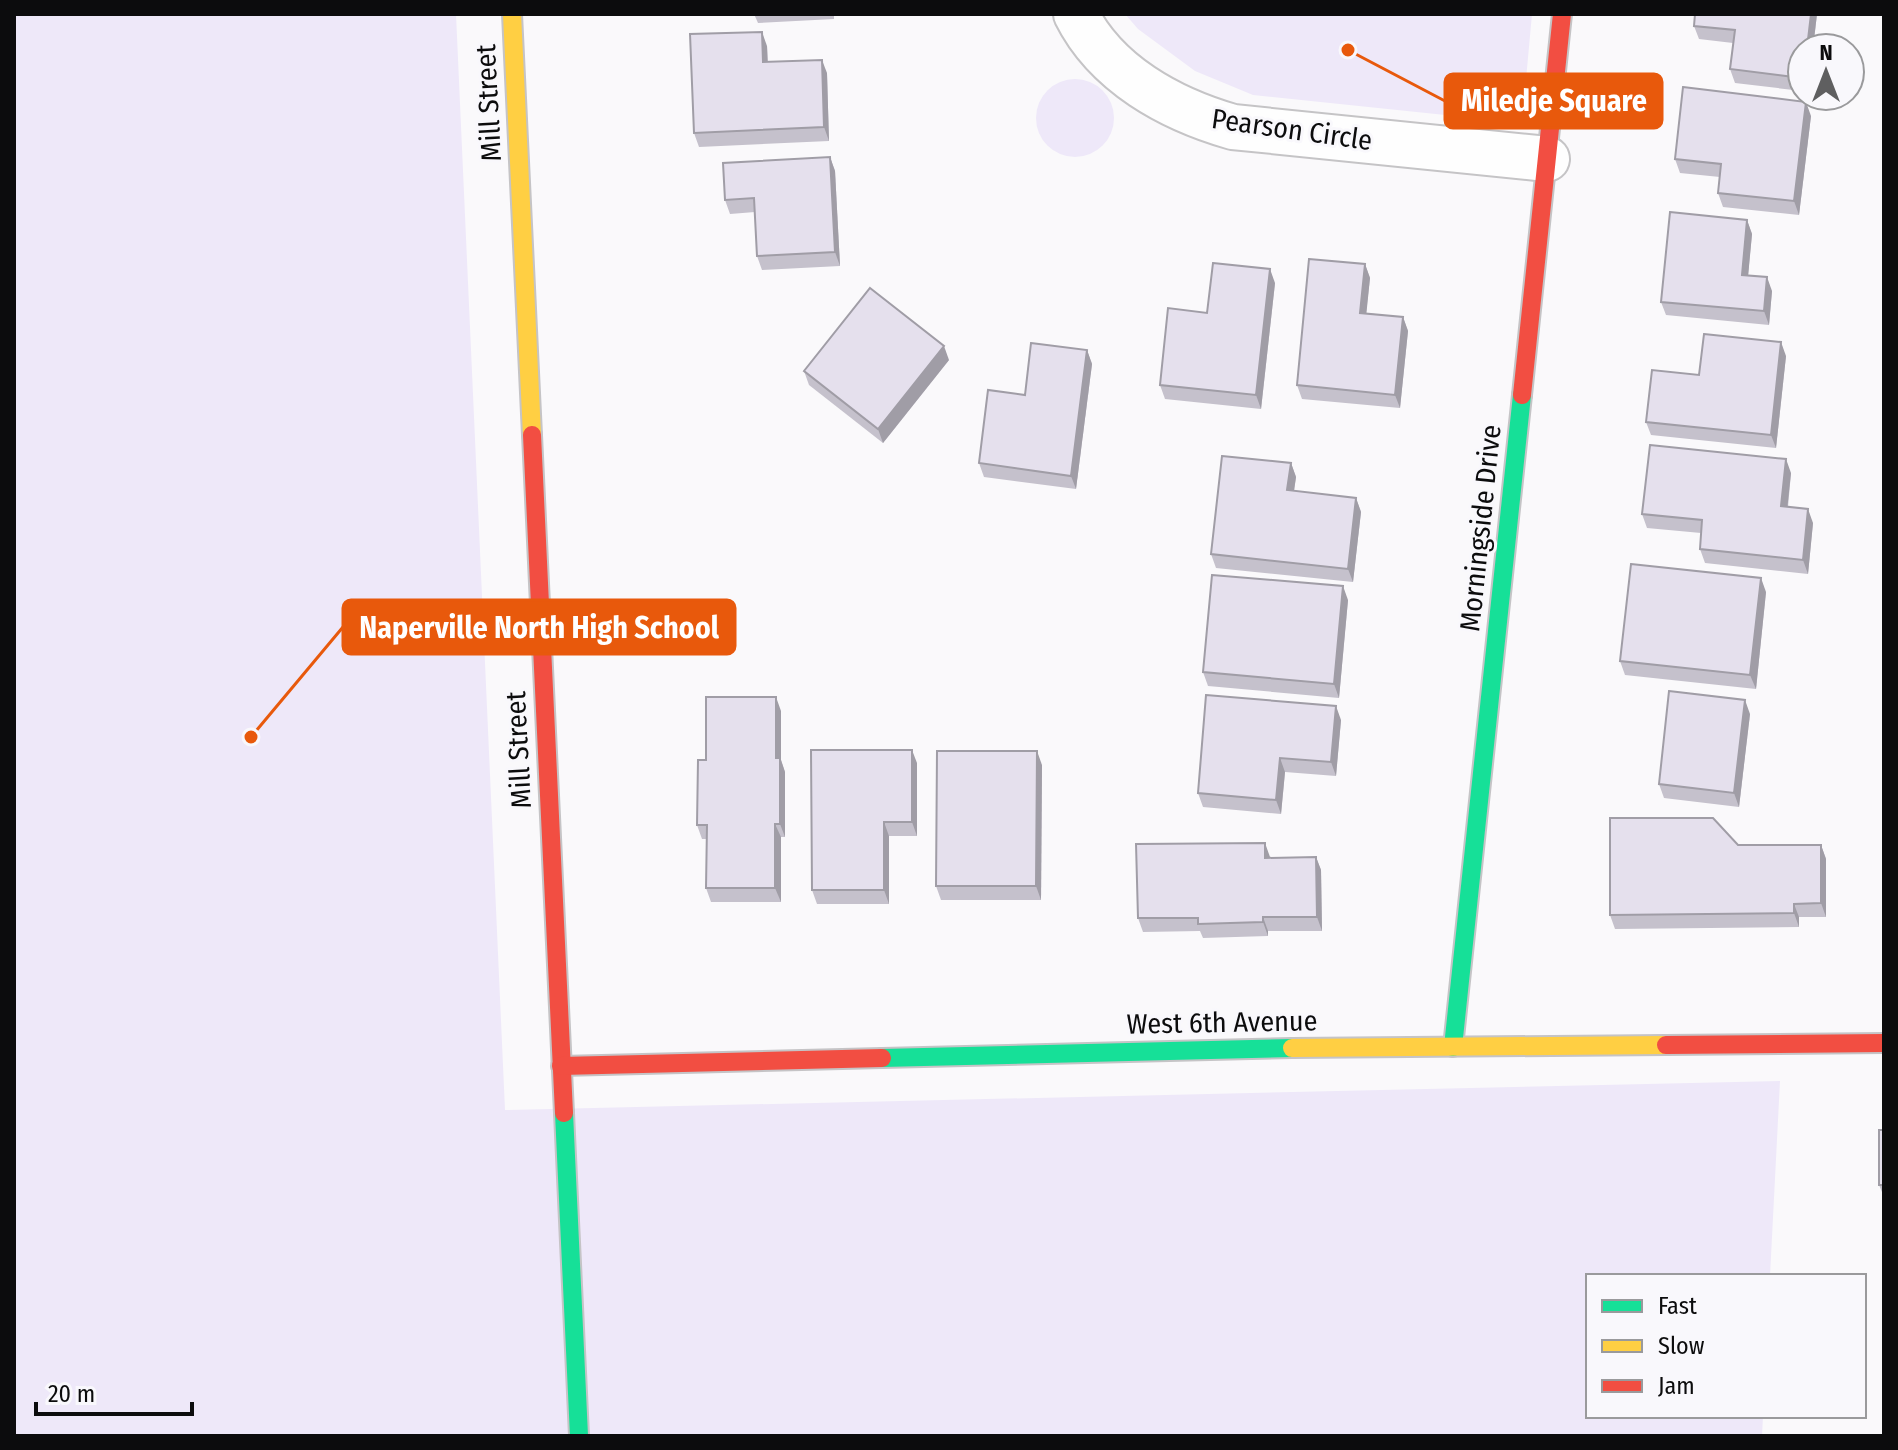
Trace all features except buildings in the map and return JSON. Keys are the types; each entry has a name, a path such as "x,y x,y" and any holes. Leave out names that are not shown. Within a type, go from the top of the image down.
{"street":[{"name":"Mill Street","path":"512,14 579,1436"},
{"name":"Pearson Circle","path":"1076,14 1087,37 1104,56 1148,91 1205,119 1233,127 1547,159"},
{"name":"Morningside Drive","path":"1453,1047 1562,14"},
{"name":"West 6th Avenue","path":"561,1066 1238,1049 1884,1043"}],"shaded area":[{"path":"14,14 456,14 505,1110 1780,1081 1770,1274 1586,1274 1586,1418 1763,1418 1762,1436 14,1436"},
{"path":"1125,14 1532,14 1522,123 1253,95 1195,71 1138,29"},
{"path":"1075,79 1090,82 1107,96 1114,118 1111,133 1097,150 1075,157 1060,154 1043,140 1036,118 1039,103 1053,86"}],"traffic: fast":[{"path":"1453,1047 1522,395"},
{"path":"882,1058 1292,1048"},
{"path":"564,1113 579,1436"}],"traffic: slow":[{"path":"512,14 532,435"},
{"path":"1292,1048 1666,1045"}],"traffic: jam":[{"path":"1522,395 1562,14"},
{"path":"532,435 564,1113"},
{"path":"1666,1045 1884,1043"},
{"path":"561,1066 882,1058"}],"place":[{"name":"Miledje Square","path":"1348,50"},
{"name":"Naperville North High School","path":"251,737"}]}
